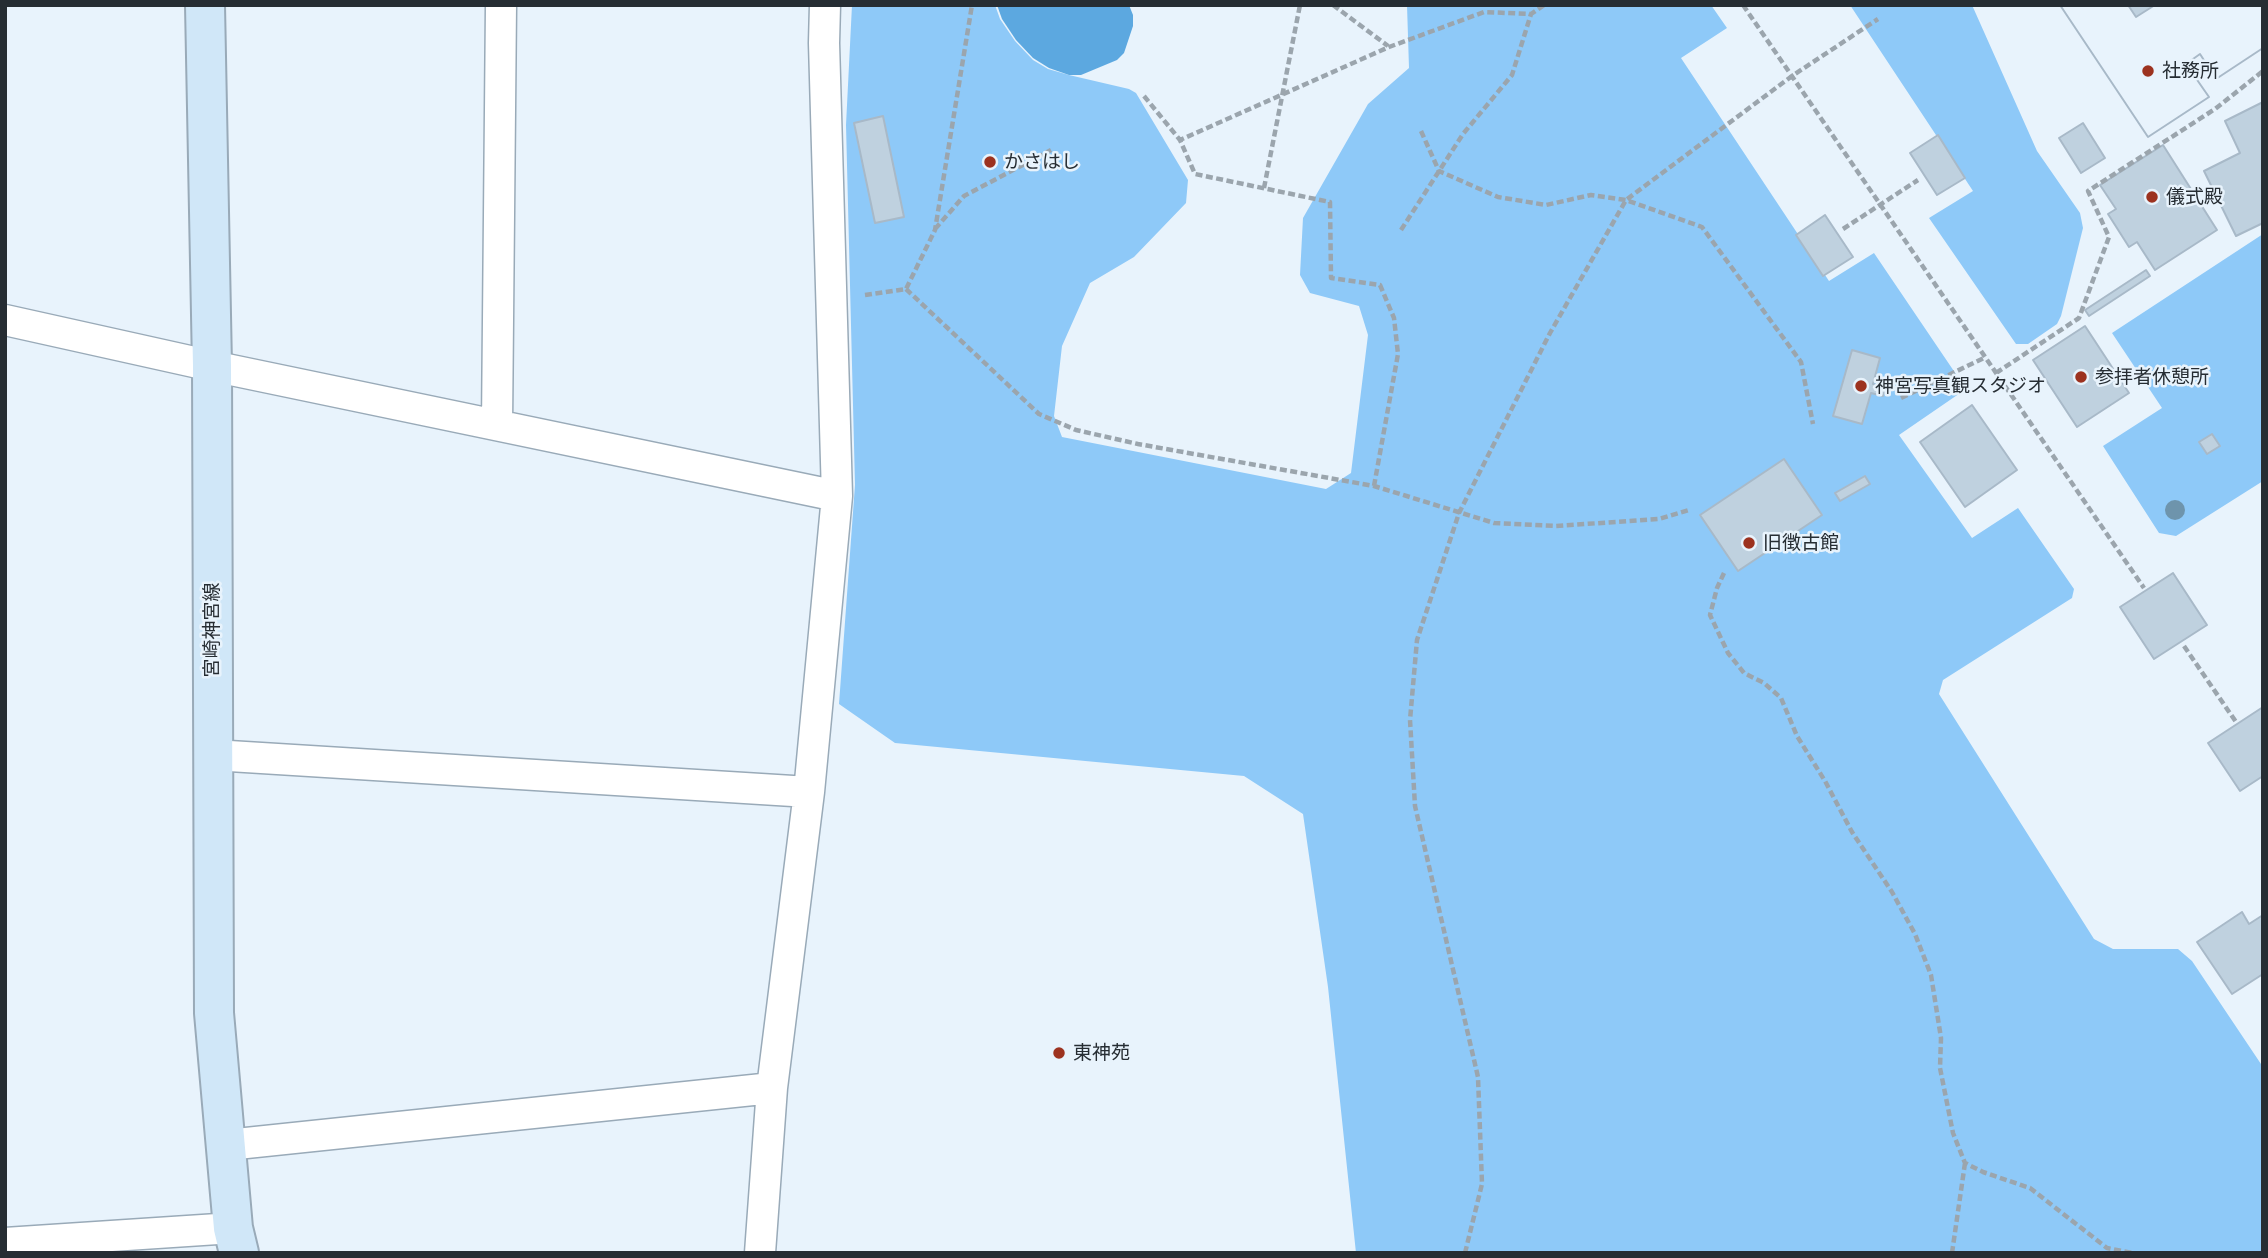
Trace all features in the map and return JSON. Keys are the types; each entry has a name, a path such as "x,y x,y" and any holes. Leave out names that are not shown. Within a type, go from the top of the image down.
{"main road":[{"name":"宮崎神宮線","path":"205,5 212,366 214,1013 236,1241"}],"street":[{"path":"497,425 501,5"},
{"path":"760,1253 772,1088 809,792 836,496 825,5"},
{"path":"5,320 212,366 836,496"},
{"path":"213,755 809,792"},
{"path":"227,1145 772,1088"},
{"path":"5,1243 236,1241"}],"path":[{"path":"906,289 934,230 972,5"},
{"path":"1264,188 1300,5"},
{"path":"1333,5 1389,47"},
{"path":"1181,140 1389,47 1484,12 1531,14 1544,5"},
{"path":"1744,5 2144,588"},
{"path":"1401,230 1462,134 1512,75 1531,14"},
{"path":"1465,1253 1482,1184 1478,1077 1415,806 1410,720 1418,640 1459,513 1550,333 1626,200 1792,76 1878,19"},
{"path":"1996,373 2079,318 2109,237 2088,191 2216,109 2263,71"},
{"path":"1144,96 1181,140 1195,174 1330,202 1331,278 1380,285 1394,318 1398,354 1374,486"},
{"path":"1421,131 1439,171 1497,197 1546,205 1591,195 1626,200 1702,227 1801,362 1813,424"},
{"path":"934,230 964,196 1051,150"},
{"path":"1843,229 1918,180"},
{"path":"831,301 906,289"},
{"path":"906,289 1039,414 1076,430 1138,444 1374,486 1494,523 1556,526 1659,519 1689,510"},
{"path":"1901,398 1986,358"},
{"path":"1724,573 1717,587 1710,615 1728,653 1744,673 1764,683 1781,698 1797,736 1852,832 1892,892 1919,944 1931,975 1941,1038 1940,1068 1953,1133 1965,1163 1952,1253"},
{"path":"2184,646 2236,722"},
{"path":"1965,1163 2030,1188 2107,1248 2132,1253"}],"shaded area":[{"path":"852,5 995,5 1000,19 1015,41 1033,60 1048,69 1136,93 1188,180 1186,203 1134,257 1090,283 1062,346 1054,416 1062,437 1326,489 1351,473 1368,335 1359,306 1310,293 1300,275 1303,218 1368,104 1409,68 1407,5 1711,5 1727,28 1681,58 1829,281 1874,253 1966,389 1899,435 1972,538 2018,508 2074,589 2072,598 1943,680 1939,694 2094,939 2113,949 2178,949 2192,961 2263,1067 2263,1253 1356,1253 1328,987 1303,814 1244,776 895,743 839,704 855,485 846,125"},
{"path":"997,5 1129,5 1133,26 1124,53 1117,60 1081,75 1069,75 1049,68 1033,58 1016,40 1002,19"},
{"path":"1850,5 1972,5 2037,151 2080,213 2083,228 2061,316 2057,324 2028,344 2016,344 1929,218 1973,191"},
{"path":"2263,234 2263,481 2176,536 2159,533 2103,446 2162,408 2112,333"}],"building":[{"name":"社務所","path":"2060,5 2128,5 2136,17 2155,5 2263,5 2263,48 2216,79 2200,54 2186,64 2209,97 2148,137"},
{"name":"社務所","path":"2060,5 2263,5 2263,48 2216,79 2200,54 2186,64 2209,97 2148,137"},
{"path":"2263,102 2263,223 2236,236 2204,171 2240,153 2225,121"},
{"path":"883,116 904,217 875,223 854,123"},
{"path":"2083,123 2105,158 2081,173 2059,138"},
{"path":"1938,135 1965,178 1937,195 1910,153"},
{"name":"儀式殿","path":"2163,145 2217,230 2155,270 2137,242 2129,247 2108,214 2116,209 2100,185"},
{"path":"1825,215 1853,257 1823,276 1796,235"},
{"path":"2146,270 2150,276 2089,316 2085,310"},
{"name":"参拝者休憩所","path":"2085,326 2129,393 2077,427 2033,360"},
{"name":"神宮写真観スタジオ","path":"1852,350 1880,358 1873,384 1886,388 1883,396 1871,393 1862,424 1833,416"},
{"path":"1972,405 2017,470 1965,507 1920,442"},
{"path":"2212,434 2220,446 2207,454 2199,442"},
{"name":"旧徴古館","path":"1784,459 1822,515 1738,571 1700,515"},
{"path":"1865,476 1870,484 1840,501 1835,493"},
{"path":"2173,573 2207,625 2154,659 2120,607"},
{"path":"2263,707 2263,776 2240,791 2208,743"},
{"path":"2242,912 2249,924 2263,915 2263,974 2232,994 2197,942"}],"place":[{"name":"社務所","path":"2148,71"},
{"name":"かさはし","path":"990,162"},
{"name":"儀式殿","path":"2152,197"},
{"name":"参拝者休憩所","path":"2081,377"},
{"name":"神宮写真観スタジオ","path":"1861,386"},
{"name":"旧徴古館","path":"1749,543"},
{"name":"東神苑","path":"1059,1053"}]}
